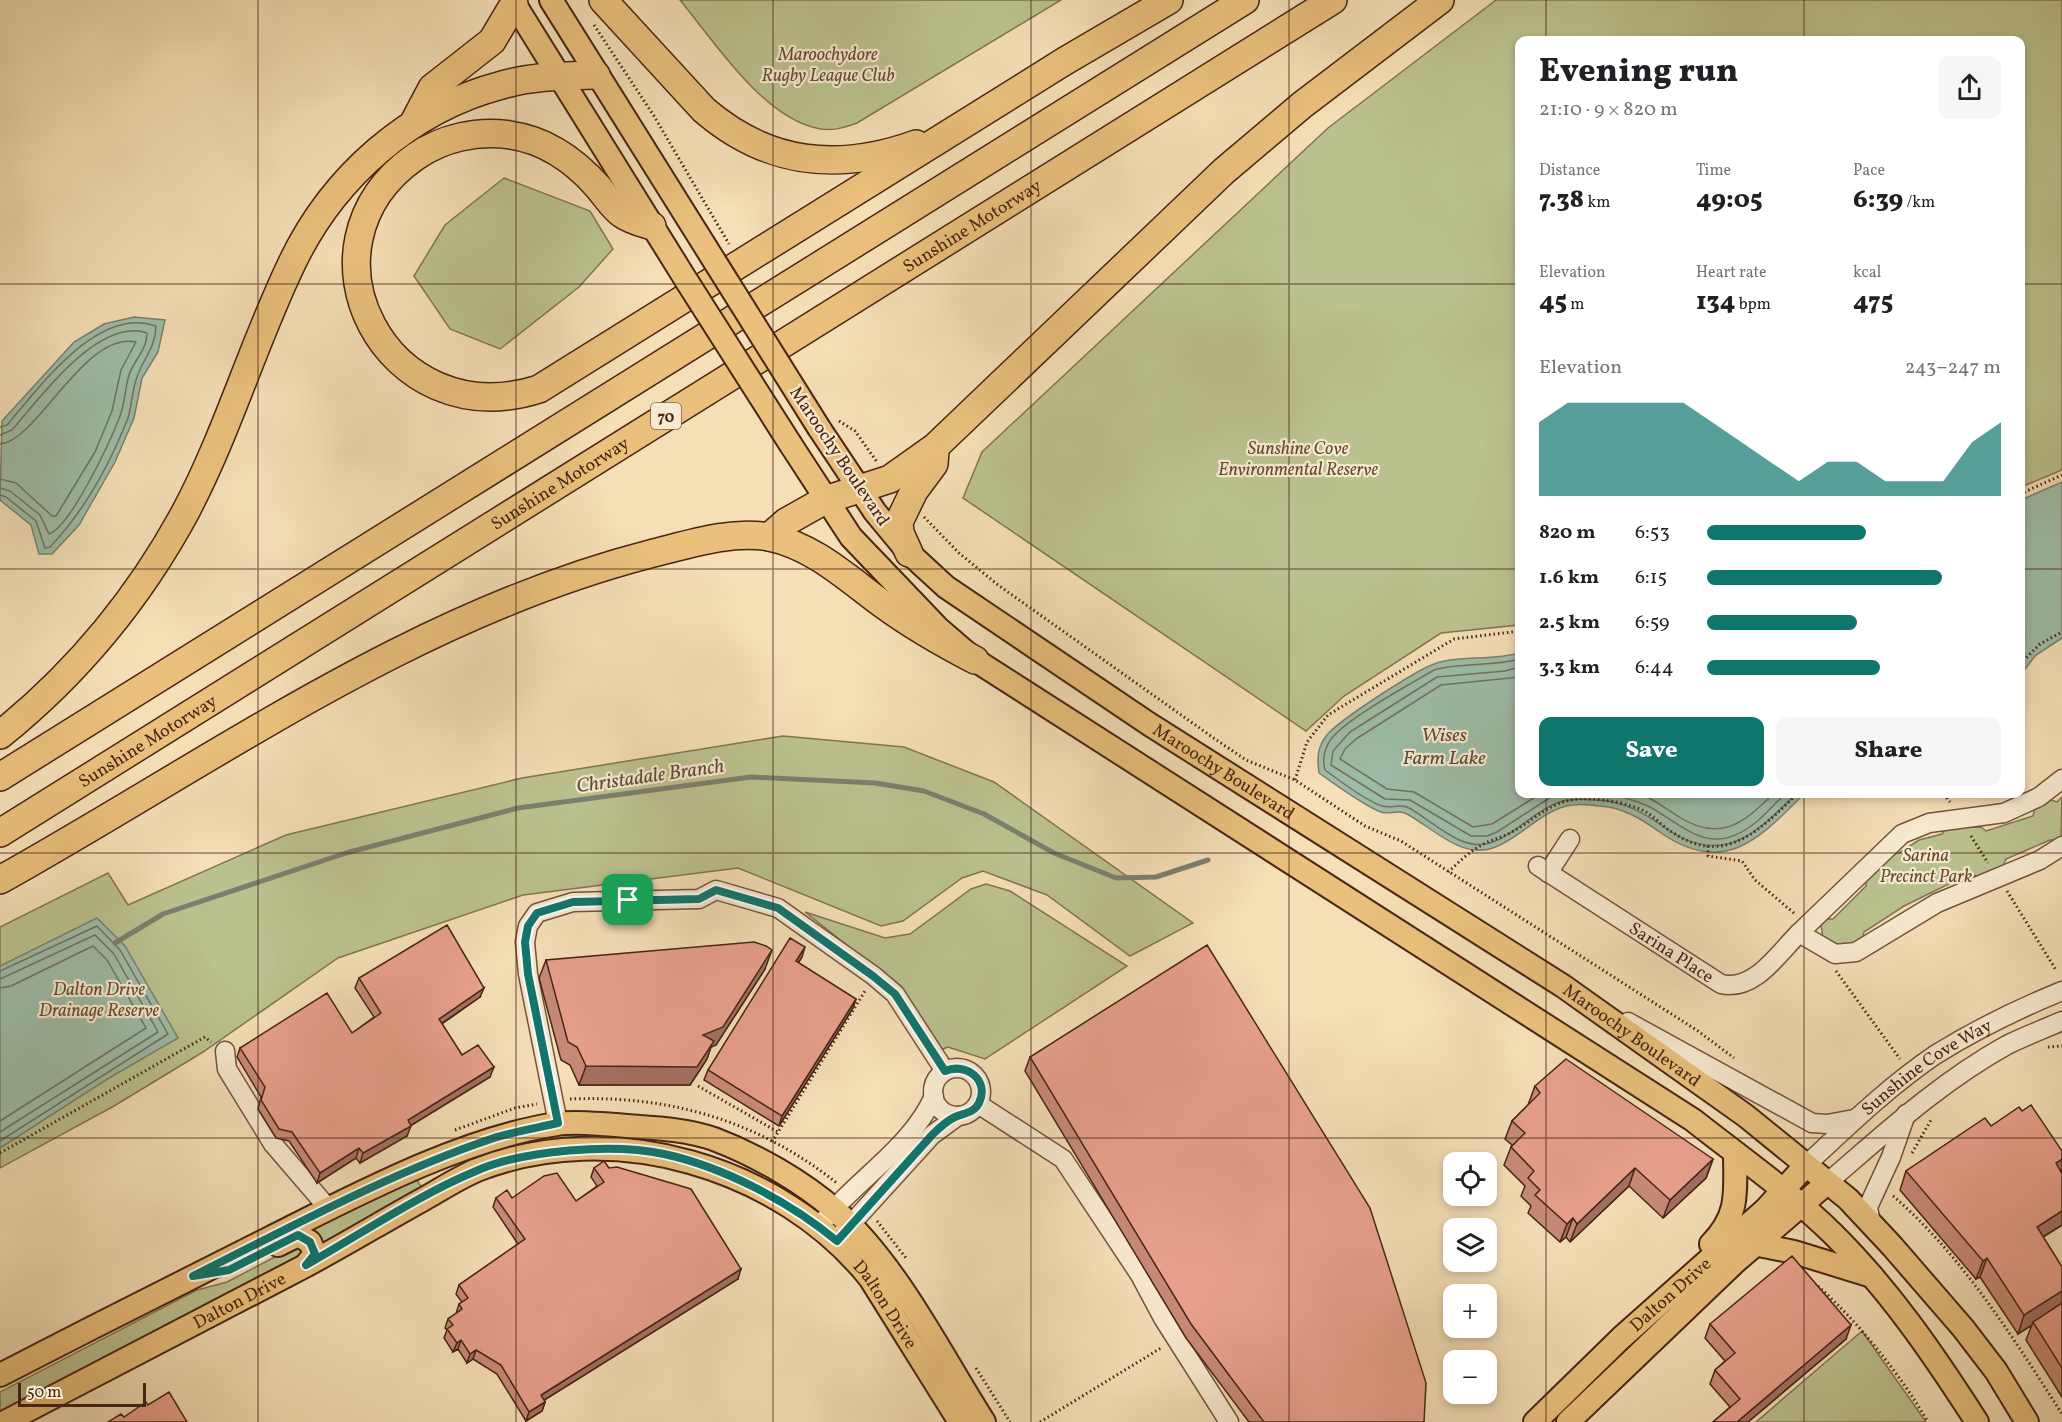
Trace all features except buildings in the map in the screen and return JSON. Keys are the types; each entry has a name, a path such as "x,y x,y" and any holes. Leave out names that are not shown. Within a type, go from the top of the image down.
{"highway":[{"path":"603,0 704,110 736,134 772,151 814,160 854,160 895,152 961,128"},
{"path":"652,226 622,214 583,171 549,147 511,135 460,137 442,142 410,160 385,185 374,200 357,250 358,284 362,302 386,348 424,381 438,388 472,397 523,394 567,373 1169,0"},
{"path":"0,777 1245,0"},
{"name":"Sunshine Motorway","path":"0,833 1333,0"},
{"path":"769,537 786,522 825,500 890,478 935,447 1224,171 1302,105 1440,0"},
{"path":"413,124 432,88 492,41 513,2"},
{"path":"0,735 69,673 114,622 138,588 195,491 223,431 292,261 307,235 345,181 379,149 413,124 475,93 533,78 596,75"},
{"path":"909,553 900,533 899,522 909,500 934,464 935,447"},
{"path":"0,880 389,656 460,621 546,586 644,556 729,538 769,537 795,544 939,642 975,660"}],"main road":[{"name":"Maroochy Boulevard","path":"551,0 715,262 827,423 859,490 909,553 946,587 1149,724 1563,986 1746,1116 1827,1183 1871,1224 1963,1328 1996,1371 2027,1422"},
{"name":"Maroochy Boulevard","path":"513,2 825,500 851,537 885,575 975,660 1693,1120 1800,1205 1873,1277 1939,1362 1977,1422"},
{"path":"0,1375 328,1209 449,1155 492,1139 558,1123 666,1129 713,1139 753,1157 813,1193 833,1208 844,1233"},
{"name":"Dalton Drive","path":"4,1422 306,1265 478,1170 522,1157 581,1148 663,1154 740,1180 819,1227 844,1233 870,1245 894,1278 984,1422"},
{"path":"449,1155 436,1165 433,1171 435,1175 448,1174 476,1160 508,1149 522,1157"},
{"path":"1621,1338 1664,1289 1726,1229 1735,1206 1735,1153"},
{"name":"Dalton Drive","path":"1535,1422 1621,1338 1766,1209 1806,1166"},
{"name":"Dalton Drive","path":"1568,1422 1614,1375 1754,1244 1827,1183"},
{"name":"Dalton Drive","path":"844,1233 960,1422"},
{"path":"193,1276 229,1270 298,1235 310,1242 315,1254 306,1265"},
{"path":"1754,1244 1794,1252 1873,1277"}],"street":[{"name":"Sarina Place","path":"1570,839 1543,870 1713,980 1725,985 1740,985 1751,980 1898,836 1924,824 1996,815 2013,810 2045,793 2062,779"},
{"path":"1804,928 1835,954 1856,952 1928,908 1997,876 2040,860 2062,846"},
{"path":"558,1123 528,974 525,942 528,926 537,913 573,902 699,899 716,890 778,908 842,952 895,994 941,1065"},
{"path":"1563,986 1812,1123 1827,1124 1854,1119"},
{"name":"Sunshine Cove Way","path":"1806,1166 1854,1119 1934,1056 1970,1034 2062,992"},
{"name":"Sunshine Cove Way","path":"1827,1183 1907,1113 1974,1065 2008,1045 2058,1025"},
{"path":"225,1051 227,1069 273,1144 328,1209"},
{"path":"819,1227 833,1208 918,1123 934,1096 935,1083 941,1065"},
{"path":"844,1233 932,1135 958,1116 969,1113 978,1104 981,1086 974,1073 960,1067 941,1065"},
{"path":"934,1096 945,1113 958,1116"},
{"path":"978,1104 1063,1159 1140,1275 1229,1422"},
{"path":"1871,1224 1868,1207 1891,1157 1907,1113"}],"path":[{"path":"827,423 855,431 890,478"},
{"path":"2025,492 2062,476"},
{"path":"909,500 959,553 1037,614 1246,760 1295,780 1365,826 1401,841 1450,870 1698,1031 1740,1064"},
{"path":"2025,659 2040,644 2062,632"},
{"path":"1295,780 1307,742 1328,715 1454,639 1515,633"},
{"path":"1450,870 1475,849 1511,833 1547,807 1574,800 1605,800 1645,812 1676,835 1708,846 1729,844 1749,837 1793,798"},
{"path":"1961,820 2056,970"},
{"path":"1708,846 1708,856 1744,862 1755,880 1783,901 1801,920 1804,928"},
{"path":"1833,968 1900,1059"},
{"path":"772,1142 865,991"},
{"path":"0,1153 204,1037 225,1051"},
{"path":"2046,1047 2062,1046"},
{"path":"698,1086 778,1132"},
{"path":"1907,1163 1929,1122 1937,1115"},
{"path":"1890,1194 1928,1230 2007,1327 2062,1414"},
{"path":"1815,1284 1839,1306 1868,1339 1928,1422"},
{"path":"1040,1422 1177,1338"}],"green space":[{"name":"Maroochydore Rugby League Club","path":"680,0 1061,0 857,123 827,130 796,121 758,93 740,75"},
{"name":"Sunshine Cove Environmental Reserve","path":"1496,0 2062,0 2062,470 2025,485 2025,36 1515,36 1515,625 1441,633 1344,696 1306,731 963,498 982,452 1328,128"},
{"path":"504,178 590,211 613,249 579,287 500,349 450,329 414,276 445,225"},
{"name":"Dalton Drive Drainage Reserve","path":"783,736 904,747 994,782 1193,923 1130,956 1047,895 983,871 962,878 903,921 881,926 738,868 523,895 338,958 203,1052 114,1106 0,1168 0,927 108,873 128,905 286,835 522,778"},
{"name":"Sarina Precinct Park","path":"2062,797 2061,837 2057,840 2050,840 2006,859 2003,866 1977,876 1969,874 1904,906 1864,932 1862,940 1857,943 1842,945 1823,938 1821,925 1825,919 1833,919 1866,886 1866,878 1891,852 1899,853 1919,840 1942,834 1946,828 1981,827 1986,831 2033,816 2035,808 2048,799 2057,802"},
{"path":"986,884 1010,891 1127,966 985,1059 948,1047 938,1051 895,983 805,912 885,938 910,934 971,889"},
{"path":"597,1131 656,1139 653,1143 540,1146 512,1143 512,1139"},
{"path":"417,1177 419,1184 426,1189 319,1249 300,1230"},
{"path":"296,1246 303,1247 305,1254 0,1415 0,1392 197,1290 227,1282"},
{"path":"1862,1331 1926,1422 1756,1422"}],"water":[{"path":"134,317 165,320 158,352 142,378 134,418 115,462 79,525 52,554 39,554 31,525 0,500 2,421 74,342 104,324"},
{"path":"2062,482 2062,638 2036,655 2025,669 2025,498"},
{"name":"Wises Farm Lake","path":"1515,654 1515,798 1800,798 1756,837 1723,852 1704,852 1684,846 1640,819 1616,809 1579,805 1551,812 1503,844 1481,850 1459,846 1404,813 1384,813 1374,809 1319,773 1319,753 1321,744 1327,735 1378,696 1411,676 1443,661"},
{"path":"97,918 125,946 178,1038 109,1078 0,1148 0,966"}],"waterway":[{"name":"Christadale Branch","path":"115,943 163,914 346,853 518,808 751,777 875,783 924,791 984,814 1054,853 1116,878 1156,877 1208,860"}],"route":[{"path":"716,890 778,908 842,952 895,994 945,1071 960,1067 974,1073 981,1086 980,1101 969,1113 943,1124 865,1207 837,1241 798,1213 740,1180 663,1154 581,1148 522,1157 478,1170 306,1265 315,1254 310,1242 298,1235 229,1270 193,1276 328,1209 449,1155 492,1139 558,1123 528,974 525,942 528,926 537,913 573,902 628,900 699,899 716,890"}]}
